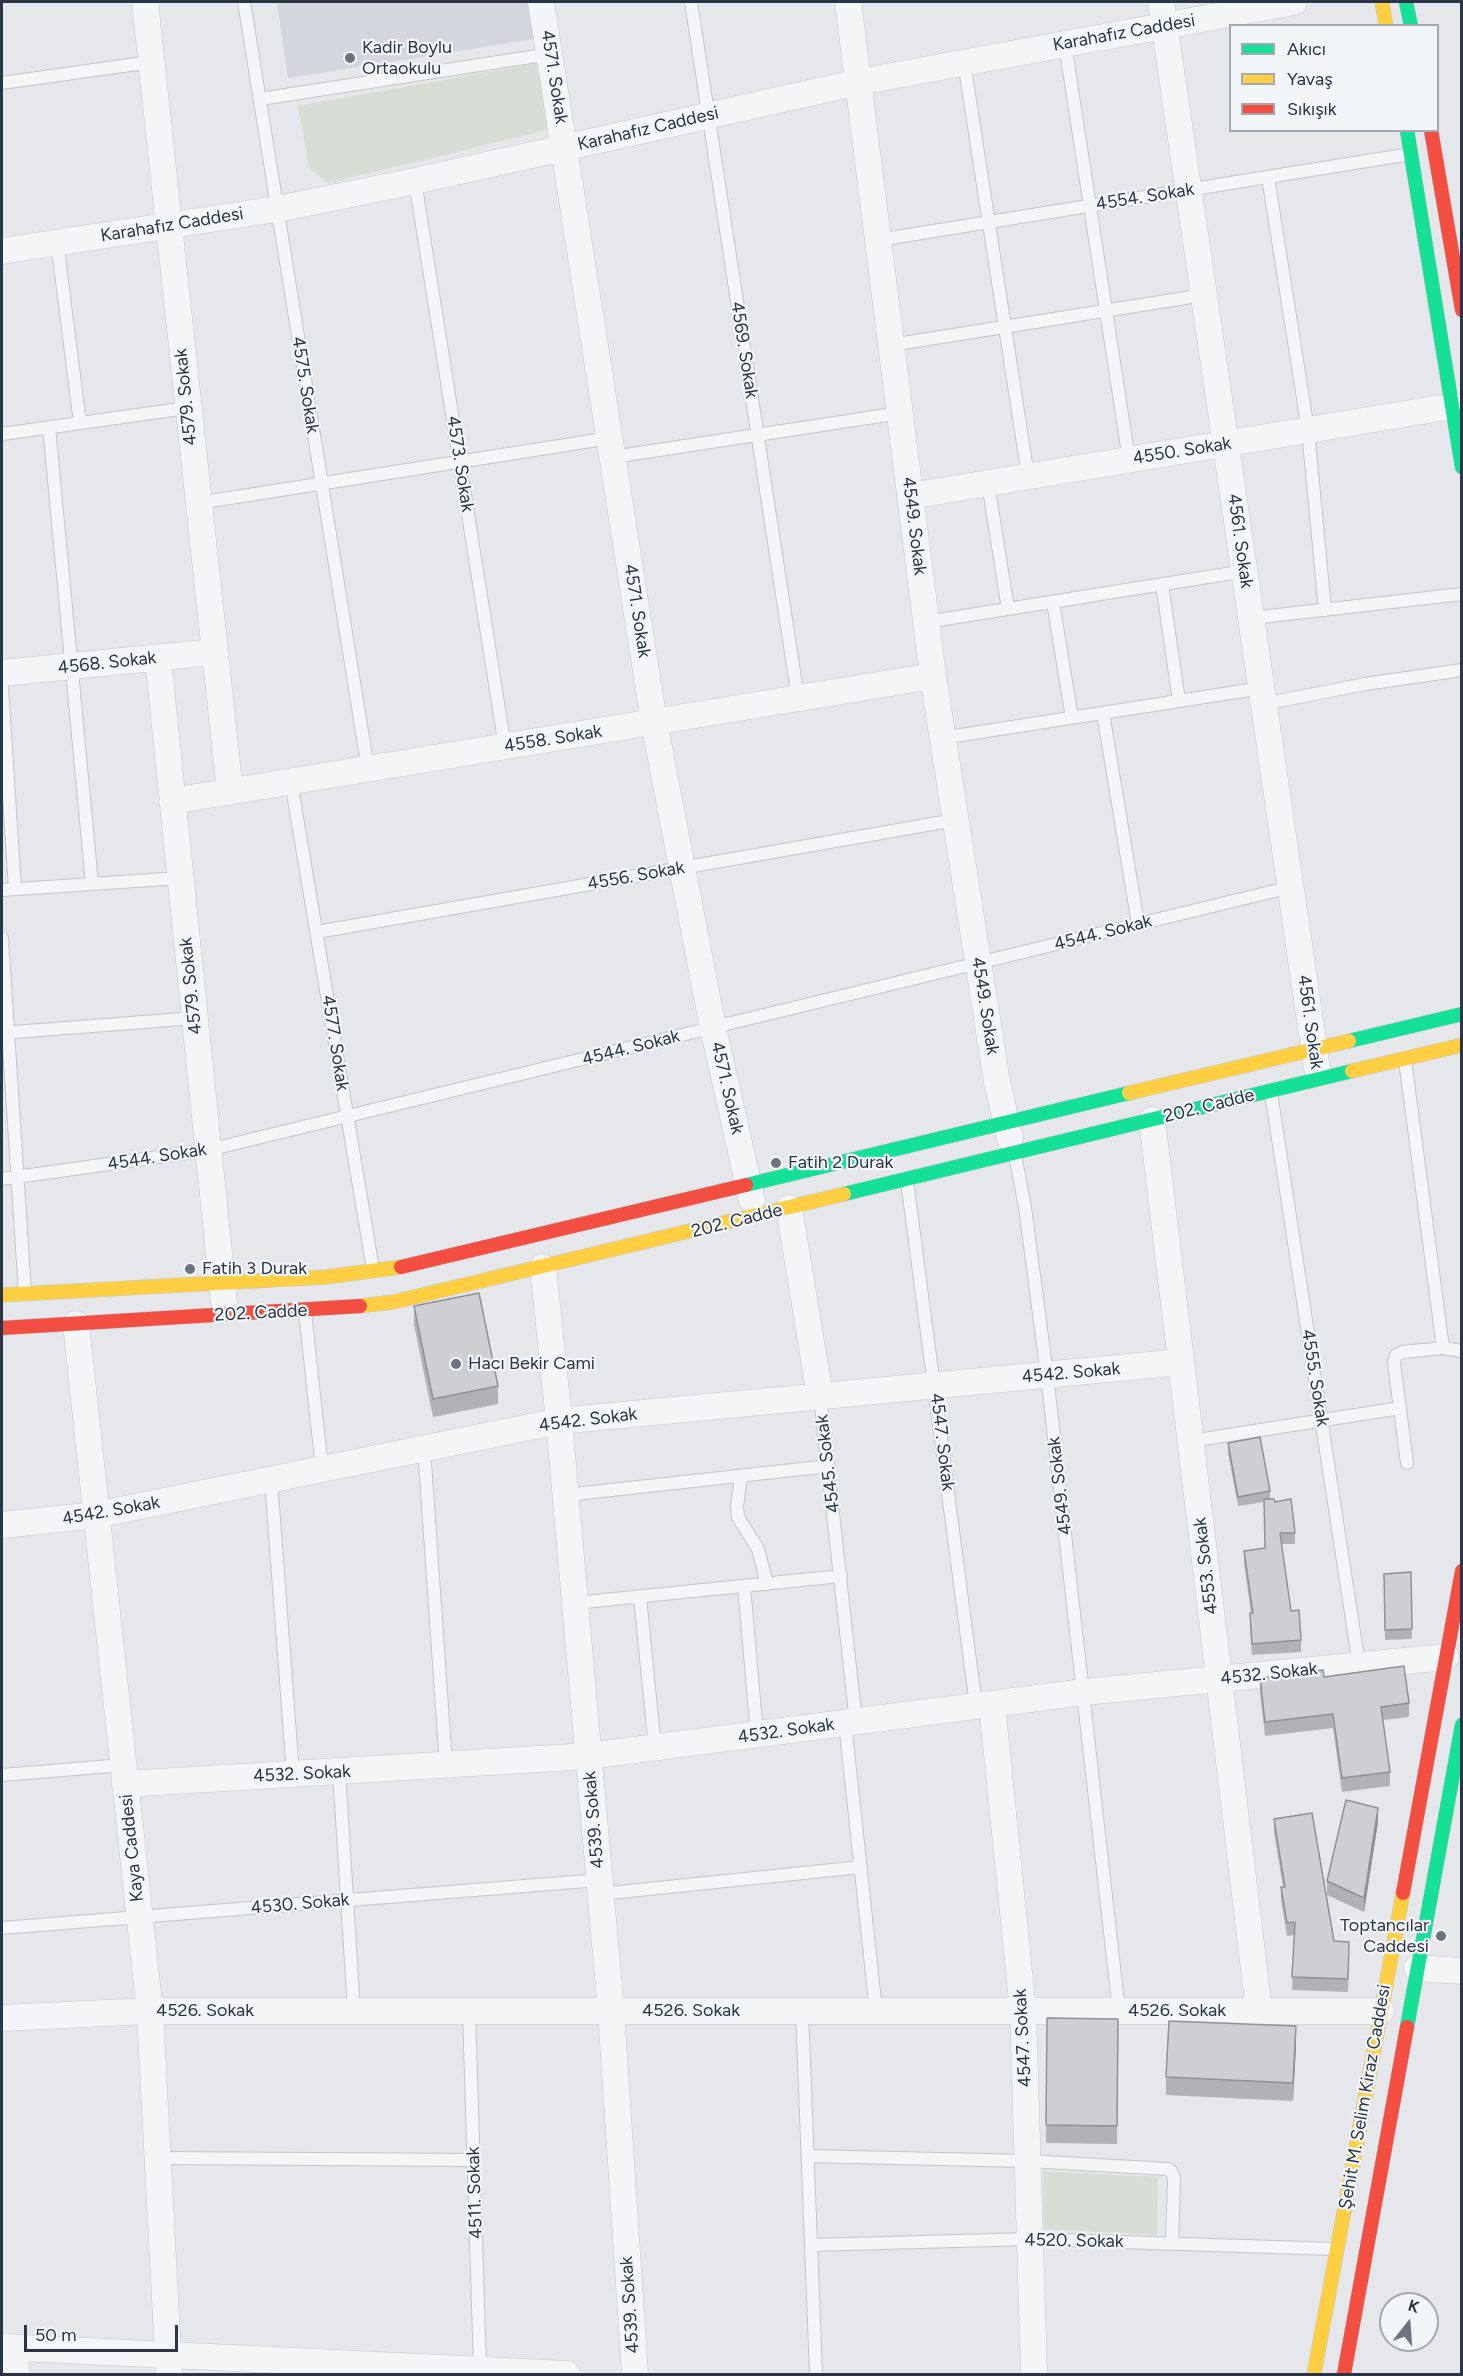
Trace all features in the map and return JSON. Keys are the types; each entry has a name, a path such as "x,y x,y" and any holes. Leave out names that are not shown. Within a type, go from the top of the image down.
{"main road":[{"path":"1382,2 1386,24"},
{"path":"1406,2 1411,24"},
{"path":"1407,132 1461,467"},
{"path":"1431,132 1461,310"},
{"name":"202. Cadde","path":"2,1295 26,1310 76,1324 305,1310 748,1184 1461,1014"},
{"name":"202. Cadde","path":"2,1328 26,1310 222,1282 377,1288 423,1296 1461,1045"},
{"name":"Şehit M. Selim Kiraz Caddesi","path":"1314,2374 1461,1571"},
{"name":"Şehit M. Selim Kiraz Caddesi","path":"1344,2374 1461,1725"}],"street":[{"name":"4579. Sokak","path":"145,2 213,652 230,792"},
{"name":"4571. Sokak","path":"541,2 566,147 654,722 713,1028 755,1216"},
{"name":"4549. Sokak","path":"848,2 933,676 997,1082 1014,1154"},
{"name":"Karahafız Caddesi","path":"2,251 277,209 416,181 859,82 1065,44 1163,13 1294,2"},
{"name":"4561. Sokak","path":"1163,13 1319,1080"},
{"name":"4550. Sokak","path":"910,496 1453,406"},
{"name":"4568. Sokak","path":"2,673 213,652"},
{"name":"4579. Sokak","path":"158,658 226,1315"},
{"name":"4558. Sokak","path":"172,801 933,676"},
{"name":"4553. Sokak","path":"1152,1120 1259,2011"},
{"name":"4545. Sokak","path":"789,1208 820,1396"},
{"name":"4539. Sokak","path":"543,1267 566,1495 600,1887 635,2374"},
{"name":"Kaya Caddesi","path":"76,1324 149,2011 169,2365"},
{"name":"4542. Sokak","path":"2,1525 96,1515 559,1421 1181,1362"},
{"name":"4532. Sokak","path":"124,1775 292,1774 588,1756 1084,1692 1446,1657"},
{"name":"4547. Sokak","path":"984,1705 1023,2011 1034,2374"},
{"path":"1417,1968 1461,1971"},
{"name":"4526. Sokak","path":"2,2018 149,2011 1381,2011"},
{"path":"16,2374 8,2347 169,2365 567,2374"}],"lane":[{"name":"4575. Sokak","path":"244,2 368,769"},
{"name":"4569. Sokak","path":"691,2 798,698"},
{"path":"1065,44 1129,460"},
{"path":"260,99 550,54"},
{"path":"2,83 151,62"},
{"path":"964,62 1028,476"},
{"name":"4554. Sokak","path":"879,240 1412,153"},
{"path":"1268,177 1308,430 1325,610"},
{"name":"4573. Sokak","path":"416,181 505,747"},
{"path":"57,242 80,423"},
{"path":"891,345 1204,295"},
{"path":"2,434 187,408"},
{"path":"198,503 460,462 757,435 900,413"},
{"path":"49,427 92,884"},
{"path":"988,483 1008,609"},
{"path":"926,622 1245,571"},
{"path":"1162,584 1179,701"},
{"path":"1252,618 1461,594"},
{"path":"1053,602 1072,718"},
{"path":"942,738 1179,701 1263,696 1365,684 1461,669"},
{"path":"2,687 4,770 15,889"},
{"path":"1103,713 1138,924"},
{"name":"4577. Sokak","path":"291,782 377,1288"},
{"name":"4556. Sokak","path":"317,932 955,820"},
{"path":"2,890 180,878"},
{"name":"4544. Sokak","path":"2,1179 208,1150 1291,887"},
{"path":"2,938 5,1033 26,1310"},
{"path":"5,1033 195,1018"},
{"path":"1405,1059 1443,1347"},
{"name":"4555. Sokak","path":"1271,1092 1359,1665"},
{"name":"4549. Sokak","path":"1014,1154 1025,1207 1047,1375 1119,2011"},
{"name":"4547. Sokak","path":"907,1179 935,1385 984,1705"},
{"path":"305,1310 322,1469"},
{"path":"1407,1463 1394,1363 1396,1355 1443,1347 1461,1351"},
{"name":"4545. Sokak","path":"820,1396 841,1576 861,1867 876,2011"},
{"path":"1191,1441 1400,1408"},
{"path":"424,1448 446,1765"},
{"path":"566,1495 829,1466"},
{"path":"741,1476 738,1517 758,1549 768,1584"},
{"path":"271,1480 292,1774"},
{"path":"575,1604 841,1576"},
{"path":"744,1586 757,1734"},
{"path":"640,1597 655,1748"},
{"path":"339,1771 354,2011"},
{"path":"2,1775 124,1775"},
{"name":"4530. Sokak","path":"2,1928 347,1900 600,1887 861,1867"},
{"name":"4511. Sokak","path":"469,2011 480,2372"},
{"path":"802,2011 816,2374"},
{"path":"808,2156 1028,2161 1164,2168 1171,2171 1174,2178 1172,2244"},
{"path":"158,2158 474,2160"},
{"name":"4520. Sokak","path":"812,2245 1030,2239 1337,2249"}],"shaded area":[{"name":"Kadir Boylu Ortaokulu","path":"277,2 536,2 541,38 288,78"},
{"path":"545,62 564,126 328,183 309,167 298,106"},
{"path":"1043,2171 1158,2177 1157,2235 1044,2229"}],"building":[{"name":"Hacı Bekir Cami","path":"479,1293 498,1386 433,1399 414,1306"},
{"path":"1260,1437 1270,1491 1238,1497 1228,1443"},
{"path":"1264,1499 1274,1499 1275,1502 1291,1499 1295,1533 1280,1533 1291,1611 1299,1610 1301,1640 1252,1644 1250,1613 1253,1613 1244,1551 1265,1548"},
{"path":"1411,1572 1412,1629 1385,1630 1384,1574"},
{"path":"1404,1666 1409,1703 1381,1707 1390,1772 1342,1778 1333,1714 1265,1722 1260,1678 1323,1670 1324,1677"},
{"path":"1346,1800 1378,1808 1364,1898 1327,1881"},
{"path":"1312,1813 1334,1941 1349,1942 1348,1979 1292,1977 1295,1922 1287,1923 1281,1887 1285,1887 1274,1819"},
{"path":"1047,2018 1118,2019 1117,2126 1046,2125"},
{"path":"1169,2021 1296,2026 1293,2083 1166,2077"}],"traffic: fast":[{"path":"1406,2 1411,24"},
{"path":"1407,132 1462,467"},
{"path":"1349,1041 1462,1014"},
{"path":"844,1194 1352,1071"},
{"path":"746,1185 1129,1093"},
{"path":"1407,2027 1462,1725"}],"traffic: slow":[{"path":"1382,2 1386,24"},
{"path":"1129,1093 1349,1041"},
{"path":"1352,1071 1462,1045"},
{"path":"360,1306 393,1302 844,1194"},
{"path":"2,1295 326,1277 401,1267"},
{"path":"1314,2374 1403,1893"}],"traffic: jam":[{"path":"1431,132 1462,310"},
{"path":"401,1267 746,1185"},
{"path":"2,1328 360,1306"},
{"path":"1403,1893 1462,1571"},
{"path":"1344,2374 1407,2027"}],"place":[{"name":"Kadir Boylu Ortaokulu","path":"350,58"},
{"name":"Fatih 2 Durak","path":"776,1163"},
{"name":"Fatih 3 Durak","path":"190,1269"},
{"name":"Hacı Bekir Cami","path":"456,1364"},
{"name":"Toptancılar Caddesi","path":"1441,1936"}]}
